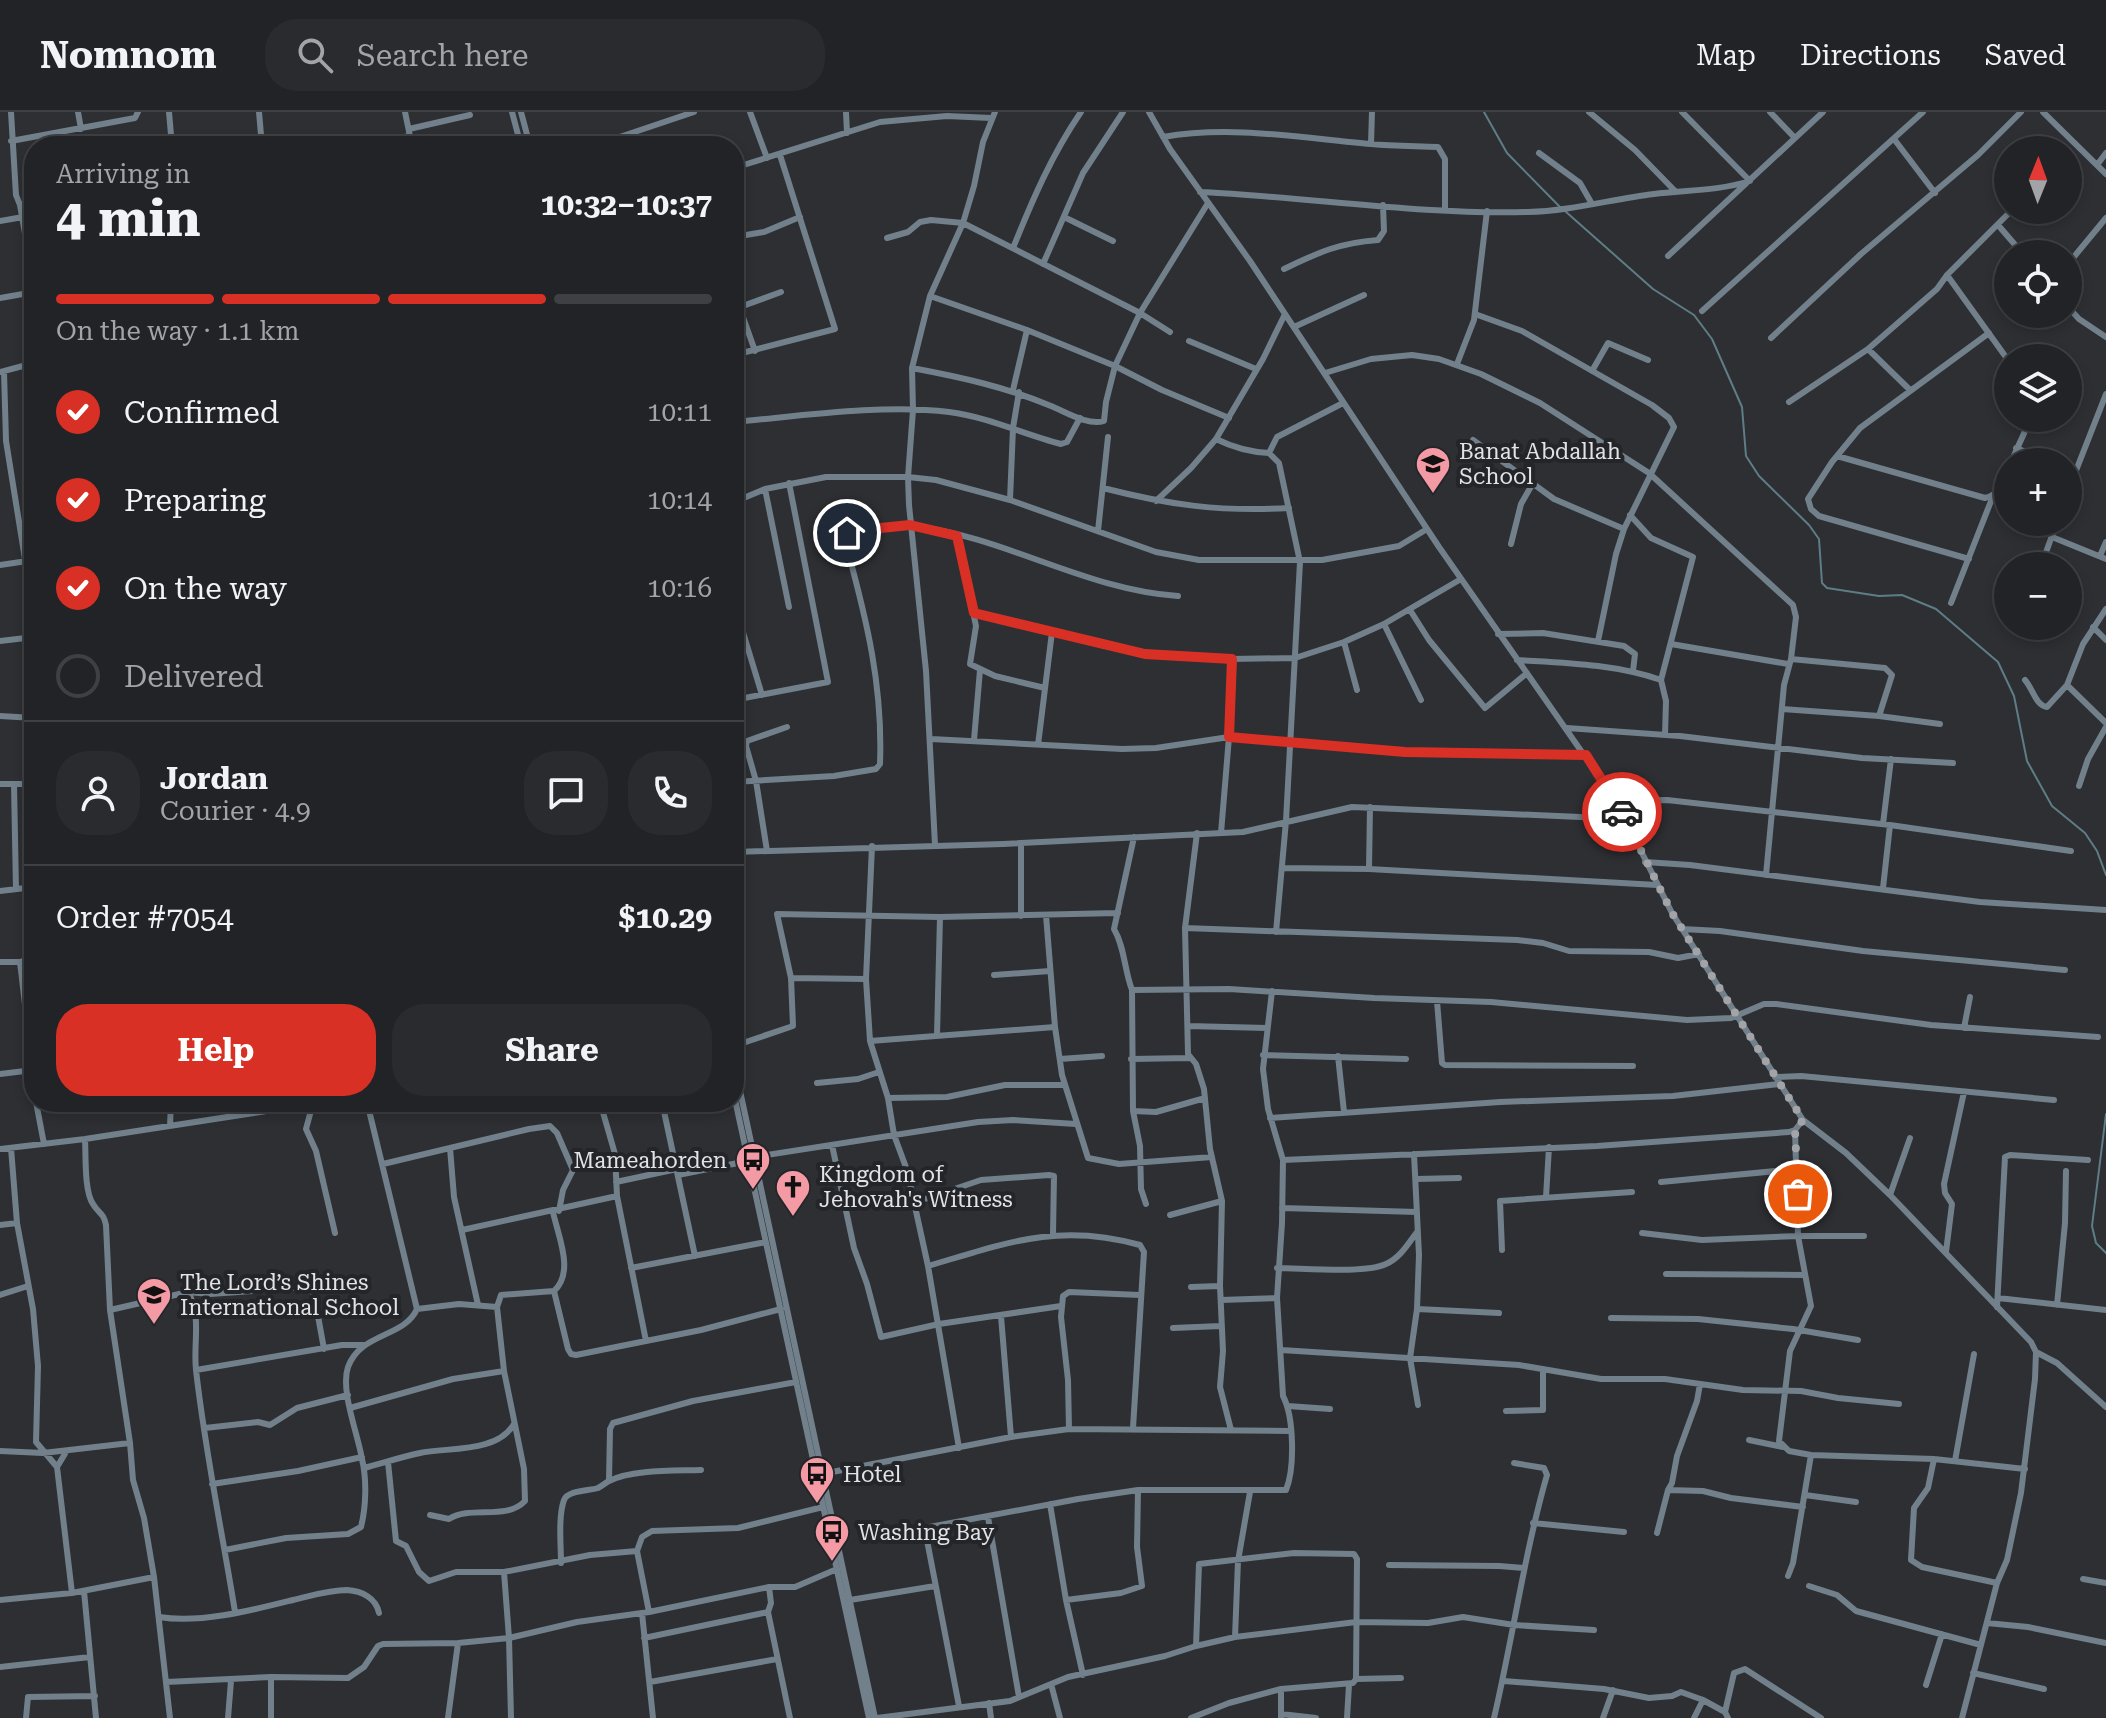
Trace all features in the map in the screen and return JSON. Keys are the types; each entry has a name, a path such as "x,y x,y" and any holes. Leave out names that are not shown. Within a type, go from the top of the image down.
{"street":[{"path":"11,112 16,195 24,220"},
{"path":"78,112 81,129"},
{"path":"40,136 135,118 138,112"},
{"path":"169,112 171,136"},
{"path":"259,112 261,136"},
{"path":"405,112 410,136"},
{"path":"512,112 518,136"},
{"path":"521,112 527,136"},
{"path":"623,136 694,112"},
{"path":"750,112 767,158"},
{"path":"846,112 847,133"},
{"path":"1013,248 1034,195 1065,135 1081,112"},
{"path":"1043,264 1083,173 1123,112"},
{"path":"1149,112 1498,634 1616,801 1682,929 1803,1120 1846,1153 1890,1195 2031,1342 2036,1352 2025,1469 2007,1560 1997,1583 1962,1718"},
{"path":"1371,144 1372,112"},
{"path":"1589,112 1635,150 1676,192"},
{"path":"1682,112 1750,181"},
{"path":"1770,112 1795,138"},
{"path":"1668,256 1823,112"},
{"path":"1702,311 1923,112"},
{"path":"1771,338 1861,254 1935,193 2021,112"},
{"path":"2043,112 2066,136"},
{"path":"396,136 470,115"},
{"path":"744,165 880,122 993,115 963,223 930,296 912,368 913,410 908,477 910,525 931,739 935,845"},
{"path":"1163,137 1198,132 1261,134 1438,147 1445,159 1445,210"},
{"path":"11,141 24,139"},
{"path":"1894,139 1935,193"},
{"path":"2082,151 2106,174"},
{"path":"1539,153 1580,183 1592,204"},
{"path":"2097,165 2106,153"},
{"path":"744,353 835,329 780,155"},
{"path":"1200,192 1445,210 1553,211 1676,192 1722,189 1750,181"},
{"path":"912,368 1016,391 1080,418 1095,423 1104,421 1115,366 1140,313 1208,203"},
{"path":"20,205 24,204"},
{"path":"1284,269 1344,243 1378,240 1384,231 1383,205"},
{"path":"1457,364 1475,314 1487,211"},
{"path":"0,221 23,217"},
{"path":"744,235 764,232 800,217"},
{"path":"1064,217 1113,241"},
{"path":"2082,247 2106,218"},
{"path":"887,238 908,232 920,222 963,223 1140,313 1170,332"},
{"path":"1789,402 1868,349 1937,289 1947,275 1998,225 2011,240"},
{"path":"1947,275 1997,344"},
{"path":"744,306 781,292"},
{"path":"0,298 24,294"},
{"path":"1294,327 1364,295"},
{"path":"930,296 1027,330 1229,418"},
{"path":"1156,501 1216,439 1285,314"},
{"path":"1475,314 1522,331 1652,405 1672,421 1674,430 1649,473 1624,529 1598,641"},
{"path":"744,319 755,351"},
{"path":"2082,321 2106,337"},
{"path":"1010,500 1016,391 1027,330"},
{"path":"1969,559 1819,516 1811,509 1808,499 1860,428 1989,333"},
{"path":"1189,341 1256,369"},
{"path":"1592,371 1608,343 1648,360"},
{"path":"1868,349 1910,390"},
{"path":"1325,373 1348,364 1412,355 1457,364 1540,403 1649,473 1793,605 1796,617 1782,709 1766,875"},
{"path":"24,366 2,372 6,441 24,553"},
{"path":"2082,448 2106,394"},
{"path":"1269,453 1277,437 1343,403"},
{"path":"744,421 913,410 967,415 1061,444 1067,442 1080,418"},
{"path":"2016,448 2024,432"},
{"path":"1098,531 1108,437"},
{"path":"1216,439 1232,447 1269,453 1282,470 1300,562 1286,821 1276,932"},
{"path":"1473,440 1554,499 1624,529"},
{"path":"1837,456 1972,496 1993,496 1951,603"},
{"path":"744,498 765,489 826,477 936,480 1010,500 1156,552 1183,558 1300,562 1399,546 1427,529"},
{"path":"744,698 828,682 789,483"},
{"path":"1511,544 1521,504 1533,483"},
{"path":"1103,488 1156,501 1212,509 1289,508"},
{"path":"765,489 789,607"},
{"path":"1630,515 1651,538 1693,557 1661,680 1666,701 1665,735"},
{"path":"744,782 834,776 878,767 881,735 877,680 845,538 851,531 910,525 957,536 1131,590 1178,596"},
{"path":"957,536 976,626 970,664 980,670 1045,688"},
{"path":"2046,552 2052,537 2103,558 2106,542"},
{"path":"0,565 24,559"},
{"path":"974,613 1154,655 1295,658 1344,642 1384,624 1461,579"},
{"path":"2025,680 2040,705 2047,707 2067,685 2093,627 2106,609"},
{"path":"1410,610 1429,640 1485,708 1527,673"},
{"path":"1384,624 1421,700"},
{"path":"2093,627 2106,640"},
{"path":"1038,745 1052,632"},
{"path":"1498,634 1525,632 1624,646 1632,650 1636,659 1633,671"},
{"path":"744,636 762,695"},
{"path":"0,641 24,638"},
{"path":"1344,642 1357,690"},
{"path":"1671,644 1790,662 1885,668 1892,675 1879,716"},
{"path":"1221,833 1232,659"},
{"path":"1517,660 1602,666 1661,680"},
{"path":"974,740 980,670"},
{"path":"2067,685 2106,725 2088,759 2079,786"},
{"path":"1782,709 1940,724"},
{"path":"0,716 24,717"},
{"path":"767,851 747,741 787,727"},
{"path":"1567,728 1953,763"},
{"path":"931,739 1140,749 1229,737 1405,752 1586,755"},
{"path":"1883,888 1891,759"},
{"path":"0,784 24,784"},
{"path":"14,784 16,889"},
{"path":"1616,801 1667,800 1886,825 2071,851"},
{"path":"1369,869 1370,807"},
{"path":"744,852 1221,833 1254,830 1332,810 1370,807 1625,819"},
{"path":"1197,833 1185,928 1188,1026 1190,1058 1199,1071 1222,1201 1220,1387 1231,1430"},
{"path":"1134,837 1114,929 1122,943 1125,972 1132,990 1133,1111 1140,1146 1141,1189 1146,1204"},
{"path":"1021,843 1021,916"},
{"path":"872,846 866,979 870,1041 888,1098 894,1135 907,1170 928,1266 959,1448"},
{"path":"1645,862 2012,905 2106,910"},
{"path":"1282,868 1369,869 1657,885"},
{"path":"0,891 24,888"},
{"path":"744,1043 793,1026 791,978 777,914 940,917 1118,913"},
{"path":"1046,915 1055,1027 1064,1085 1088,1158 1111,1163 1138,1163 1212,1157"},
{"path":"937,1035 940,917"},
{"path":"1185,928 1531,941 1569,951 1649,952 1678,958 1699,954"},
{"path":"1682,929 1720,931 1863,951 2065,970"},
{"path":"0,962 24,961"},
{"path":"20,962 24,994"},
{"path":"994,975 1050,971"},
{"path":"791,978 866,979"},
{"path":"1132,990 1272,991 1514,1003 1687,1020 1731,1018 1764,1004 1776,1004 1964,1028 2098,1037"},
{"path":"887,1535 1138,1490 1286,1490 1290,1431 1288,1406 1283,1396 1277,1298 1283,1160 1264,1087 1263,1055 1272,991"},
{"path":"1964,1028 1970,997"},
{"path":"1437,1001 1439,1050 1445,1065 1633,1066"},
{"path":"1188,1026 1267,1028"},
{"path":"870,1041 1055,1027"},
{"path":"1263,1055 1406,1059"},
{"path":"1060,1059 1102,1056"},
{"path":"1338,1056 1344,1112"},
{"path":"1131,1059 1190,1058"},
{"path":"0,1074 24,1067"},
{"path":"817,1083 858,1079 879,1072"},
{"path":"1775,1077 1801,1076 2054,1100"},
{"path":"1270,1118 1673,1096 1779,1084"},
{"path":"888,1098 947,1097 1005,1085 1064,1085"},
{"path":"1946,1252 1952,1204 1945,1193 1944,1184 1964,1092"},
{"path":"1133,1111 1156,1112 1205,1098"},
{"path":"38,1112 44,1144"},
{"path":"170,1126 171,1112"},
{"path":"0,1149 257,1112"},
{"path":"310,1112 305,1126 316,1151 335,1233"},
{"path":"370,1112 417,1309"},
{"path":"603,1112 615,1154 617,1196 646,1341"},
{"path":"664,1112 695,1256"},
{"path":"739,1112 876,1718 1019,1697 1068,1677 1235,1637 1356,1622 1428,1623 1463,1617 1514,1625 1594,1630"},
{"path":"743,1112 766,1242 796,1382 820,1474 823,1507 869,1718 859,1718"},
{"path":"1783,1447 1779,1441 1790,1351 1811,1306 1798,1236 1795,1130 1803,1120"},
{"path":"616,1182 894,1135 998,1121 1076,1124"},
{"path":"383,1164 529,1129 553,1128 573,1170 556,1211 565,1270 563,1282 554,1291 503,1294 497,1307 504,1371 527,1491 525,1501 510,1510 456,1514 449,1519 430,1515"},
{"path":"1283,1160 1658,1142 1795,1130"},
{"path":"1890,1195 1910,1138"},
{"path":"85,1139 90,1198 94,1207 103,1214 106,1225 110,1310 134,1488 144,1518 154,1577 170,1718"},
{"path":"832,1145 854,1248 881,1337 939,1324 1061,1306"},
{"path":"1546,1197 1549,1147"},
{"path":"11,1148 17,1223 38,1366 36,1442 57,1467"},
{"path":"450,1148 454,1197 478,1305"},
{"path":"1414,1154 1417,1309 1410,1358 1418,1405"},
{"path":"1997,1307 2005,1157 2088,1160"},
{"path":"1661,1182 1797,1169"},
{"path":"2057,1305 2065,1223 2066,1171"},
{"path":"913,1203 981,1180 1054,1176 1053,1234"},
{"path":"1416,1179 1459,1178"},
{"path":"1502,1250 1500,1201 1632,1192"},
{"path":"462,1230 617,1196"},
{"path":"1170,1215 1222,1201"},
{"path":"1282,1208 1417,1212"},
{"path":"0,1225 17,1223"},
{"path":"1277,1268 1385,1265 1398,1256 1417,1232"},
{"path":"1642,1233 1702,1240 1864,1236"},
{"path":"928,1266 1053,1234 1094,1235 1140,1245 1144,1252 1133,1428"},
{"path":"631,1268 766,1242"},
{"path":"1666,1274 1805,1275"},
{"path":"0,1295 28,1286"},
{"path":"1191,1287 1220,1286"},
{"path":"110,1310 188,1292 210,1294 311,1289 324,1349"},
{"path":"554,1291 571,1354 701,1330 781,1309"},
{"path":"188,1292 195,1304 196,1370 235,1612"},
{"path":"1069,1429 1061,1306 1063,1296 1069,1292 1140,1295"},
{"path":"1221,1300 1277,1298"},
{"path":"1998,1298 2106,1310"},
{"path":"225,1550 286,1538 356,1532 362,1522 364,1468 348,1395 346,1375 349,1364 363,1345 405,1324 417,1309 459,1304 497,1307"},
{"path":"1417,1309 1499,1313"},
{"path":"1001,1316 1011,1437"},
{"path":"1611,1318 1698,1319 1793,1329 1858,1340"},
{"path":"1173,1328 1221,1326"},
{"path":"196,1370 265,1356 363,1345"},
{"path":"1281,1350 1543,1369 1601,1379 1665,1379 1743,1390 1786,1391 1899,1404"},
{"path":"2036,1352 2057,1363 2106,1407"},
{"path":"1955,1461 1974,1354"},
{"path":"1506,1411 1543,1410 1543,1369"},
{"path":"350,1408 453,1379 504,1371"},
{"path":"609,1481 610,1429 613,1423 693,1401 796,1382"},
{"path":"1657,1533 1700,1384"},
{"path":"205,1428 258,1422 270,1425 297,1408 348,1395"},
{"path":"1288,1406 1330,1409"},
{"path":"364,1468 419,1454 483,1444 508,1434 515,1423"},
{"path":"820,1474 1011,1437 1069,1429 1290,1431"},
{"path":"508,1434 517,1437"},
{"path":"1749,1440 1783,1447 1797,1454 1934,1459 2025,1469"},
{"path":"21,1452 36,1442"},
{"path":"0,1451 66,1452 130,1443"},
{"path":"66,1452 57,1467 72,1593"},
{"path":"1788,1576 1811,1455"},
{"path":"212,1484 298,1471 362,1457"},
{"path":"1934,1459 1928,1488 1914,1508 1911,1560 1922,1567 1997,1583"},
{"path":"388,1462 396,1541 406,1546 425,1579 434,1580 456,1572 504,1572 590,1555 637,1551"},
{"path":"1494,1718 1504,1681 1533,1523 1547,1471 1514,1463"},
{"path":"561,1563 561,1523 566,1497 600,1487 609,1481 653,1472 701,1470"},
{"path":"1066,1600 1121,1593 1142,1586 1137,1547 1138,1490"},
{"path":"1668,1490 1703,1491 1731,1498 1803,1507"},
{"path":"1235,1637 1238,1561 1250,1492"},
{"path":"1805,1495 1856,1502"},
{"path":"1050,1504 1066,1600 1083,1675"},
{"path":"653,1718 637,1551 642,1537 652,1531 738,1528 823,1507"},
{"path":"988,1517 1019,1697"},
{"path":"1533,1523 1624,1532"},
{"path":"925,1530 959,1706"},
{"path":"1196,1646 1198,1566 1203,1563 1294,1553 1354,1554 1357,1559 1356,1679"},
{"path":"1389,1565 1524,1568"},
{"path":"166,1682 271,1677 348,1678 364,1667 380,1644 458,1643 509,1638 577,1622 769,1587 795,1587 837,1569"},
{"path":"504,1572 511,1718"},
{"path":"0,1600 72,1593 154,1577"},
{"path":"2083,1579 2106,1583"},
{"path":"850,1600 935,1586"},
{"path":"1809,1586 1843,1598 1856,1611 1981,1645"},
{"path":"769,1587 771,1603 768,1612 790,1718"},
{"path":"159,1617 180,1619 235,1612 324,1592 349,1590 373,1599 379,1613"},
{"path":"84,1591 96,1718"},
{"path":"644,1638 768,1612"},
{"path":"1987,1623 2028,1627 2106,1643"},
{"path":"1926,1685 1942,1634"},
{"path":"448,1718 458,1643"},
{"path":"0,1667 90,1657"},
{"path":"650,1682 777,1659"},
{"path":"1504,1681 1613,1690 1649,1698 1681,1692 1703,1700 1727,1715 1734,1673 1745,1669 1821,1718"},
{"path":"1973,1673 2044,1689"},
{"path":"271,1677 271,1718"},
{"path":"1191,1718 1229,1703 1281,1689 1349,1685 1356,1679 1401,1678"},
{"path":"228,1718 231,1681"},
{"path":"1051,1684 1060,1718"},
{"path":"1347,1718 1349,1685"},
{"path":"1281,1689 1281,1716 1316,1718"},
{"path":"1603,1718 1613,1690"},
{"path":"26,1718 28,1697 95,1696"},
{"path":"1694,1718 1703,1700"},
{"path":"989,1703 991,1718"}],"waterway":[{"path":"1484,112 1507,153 1560,207"},
{"path":"1565,211 1653,289 1694,315 1712,339 1742,407 1746,456 1759,476 1809,525 1819,539 1822,583 1827,588 1879,596 1902,595 1936,609 1998,662 2014,696 2027,761 2052,806 2085,833 2097,851 2106,875"},
{"path":"2106,1114 2092,1226 2096,1243 2106,1253"}],"way so far":[{"path":"1622,812 1672,913 1803,1120 1795,1130 1798,1194"}],"place":[{"name":"Banat Abdallah School","path":"1433,495"},
{"name":"Mameahorden","path":"753,1191"},
{"name":"Kingdom of Jehovah's Witness","path":"793,1218"},
{"name":"The Lord’s Shines International School","path":"154,1326"},
{"name":"Hotel","path":"817,1505"},
{"name":"Washing Bay","path":"832,1563"}],"route":[{"path":"847,533 910,525 957,536 974,613 1145,654 1232,659 1229,737 1405,752 1586,755 1622,812"}]}
